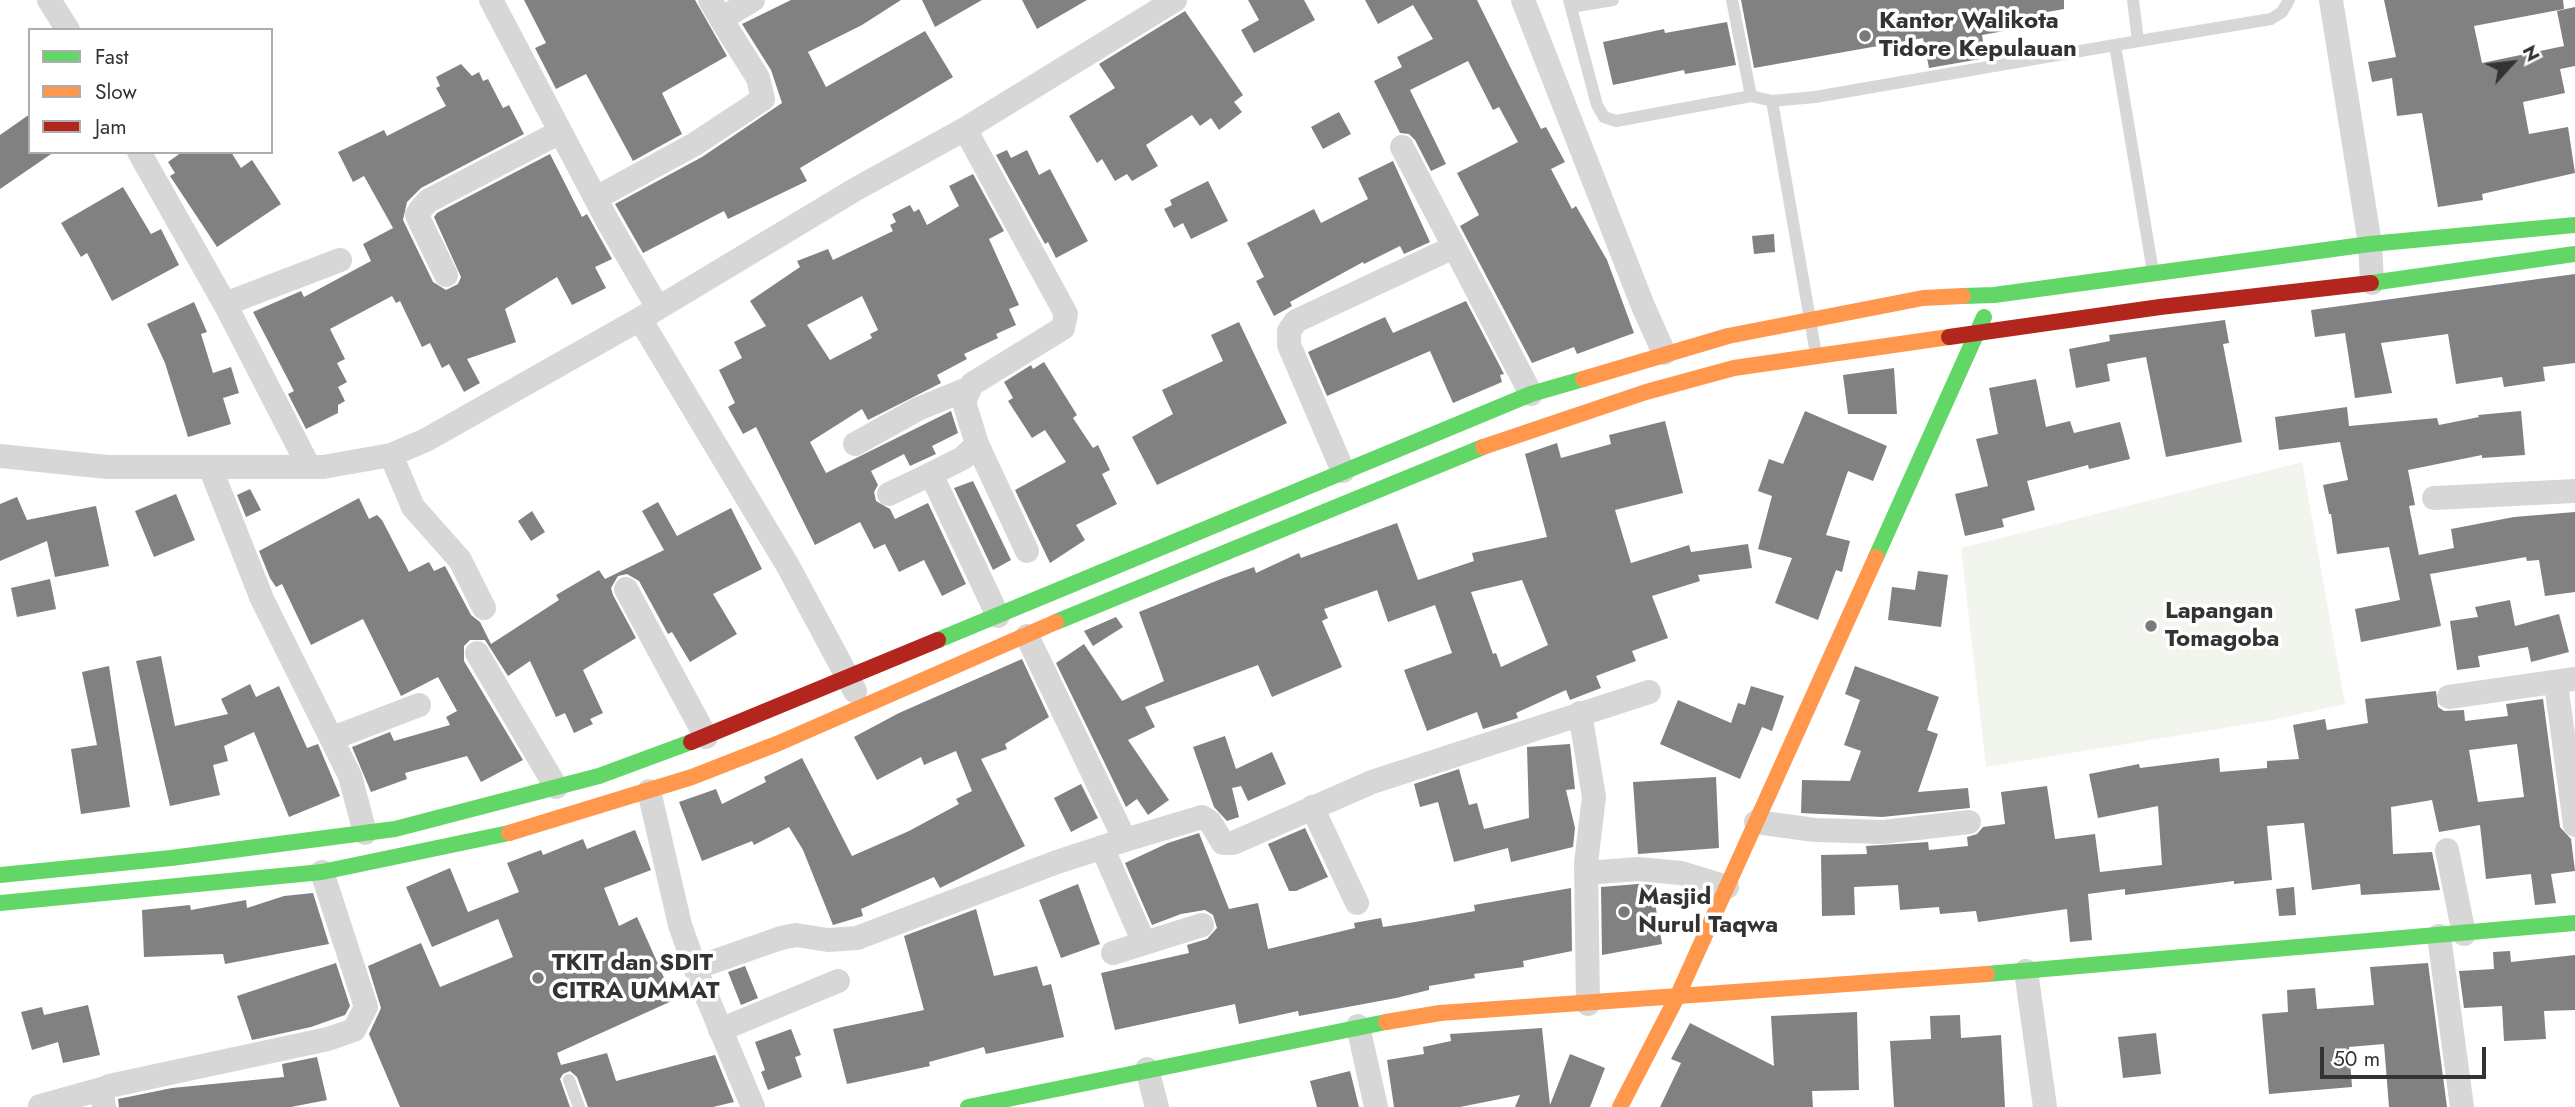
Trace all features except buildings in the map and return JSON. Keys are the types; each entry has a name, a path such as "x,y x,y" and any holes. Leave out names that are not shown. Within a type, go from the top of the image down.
{"main road":[{"path":"0,875 184,857 365,833 458,815 642,762 1531,394 1728,336 1923,298 1994,295 2370,244 2575,225"},
{"path":"0,903 322,872 493,838 649,791 779,743 1138,586 1494,443 1646,392 1734,368 1977,332 2372,283 2575,254"},
{"path":"1620,1107 1677,996 1994,295"},
{"path":"968,1107 1358,1026 1440,1013 2026,971 2575,923"}],"street":[{"path":"49,0 67,28"},
{"path":"491,0 596,198 649,313 849,676 861,706"},
{"path":"596,198 695,144 763,99 758,78 715,10 753,0"},
{"path":"1523,0 1664,353"},
{"path":"2331,0 2370,244 2372,283"},
{"path":"0,456 107,467 309,467 391,454 426,440 649,313 856,189 965,129 1164,3"},
{"path":"855,444 918,409 967,389 1063,328 1067,320 1061,304 965,129"},
{"path":"446,275 417,215 420,209 428,201 560,132"},
{"path":"1402,147 1531,394"},
{"path":"140,154 225,304 309,467"},
{"path":"1343,471 1289,345 1289,331 1296,321 1454,247"},
{"path":"225,304 340,260"},
{"path":"967,389 965,411 976,444 1027,551"},
{"path":"889,494 963,458 976,444"},
{"path":"391,454 413,508 460,560 484,608"},
{"path":"210,467 262,599 350,776 365,833"},
{"path":"931,474 998,616"},
{"path":"2434,498 2575,491"},
{"path":"626,589 706,737"},
{"path":"1027,636 1114,844 1144,943"},
{"path":"477,653 556,787"},
{"path":"2449,697 2566,681 2575,825"},
{"path":"695,968 750,947 796,935 828,940 857,938 1114,844 1202,817 1210,822 1219,839 1228,844 1372,782 1648,692"},
{"path":"333,738 419,705"},
{"path":"1580,713 1594,797 1586,873 1588,1004"},
{"path":"649,791 680,925 753,1107"},
{"path":"1312,807 1357,903"},
{"path":"1756,822 1815,830 1883,832 1969,822"},
{"path":"2447,850 2462,1107"},
{"path":"1586,873 1638,870 1681,873 1727,887"},
{"path":"40,1106 104,1098 354,1030 366,1007 322,872"},
{"path":"1113,953 1202,925"},
{"path":"2026,971 2045,1107"},
{"path":"720,1030 838,981"},
{"path":"1358,1026 1376,1107"},
{"path":"1147,1069 1157,1107"}],"lane":[{"path":"1613,0 1570,4 1597,105 1604,117 1616,121 1751,96 1772,101 1815,97 2271,19 2282,12 2289,0"},
{"path":"1732,0 1751,96"},
{"path":"2133,0 2138,41"},
{"path":"2115,45 2153,272"},
{"path":"1772,101 1812,318 1816,355"},
{"path":"569,1080 579,1107"}],"shaded area":[{"name":"Lapangan Tomagoba","path":"2302,462 2345,704 2272,720 1986,767 1961,548"}],"traffic: fast":[{"path":"1963,296 1994,295 2370,244 2575,225"},
{"path":"2371,283 2575,254"},
{"path":"1876,557 1984,317"},
{"path":"938,640 1531,394 1583,379"},
{"path":"1056,622 1483,447"},
{"path":"0,875 171,858 395,829 599,776 691,742"},
{"path":"0,903 322,872 509,833"},
{"path":"1987,974 2575,923"},
{"path":"968,1107 1386,1022"}],"traffic: slow":[{"path":"1583,379 1728,336 1923,298 1963,296"},
{"path":"1483,447 1646,392 1734,368 1949,337"},
{"path":"1620,1107 1677,997 1876,557"},
{"path":"509,833 692,777 779,743 1056,622"},
{"path":"1386,1022 1440,1013 1987,974"}],"traffic: jam":[{"path":"1949,337 2160,307 2371,283"},
{"path":"691,742 938,640"}],"place":[{"name":"Kantor Walikota Tidore Kepulauan","path":"1865,36"},
{"name":"Lapangan Tomagoba","path":"2151,626"},
{"name":"Masjid Nurul Taqwa","path":"1624,912"},
{"name":"TKIT dan SDIT CITRA UMMAT","path":"538,978"}]}
